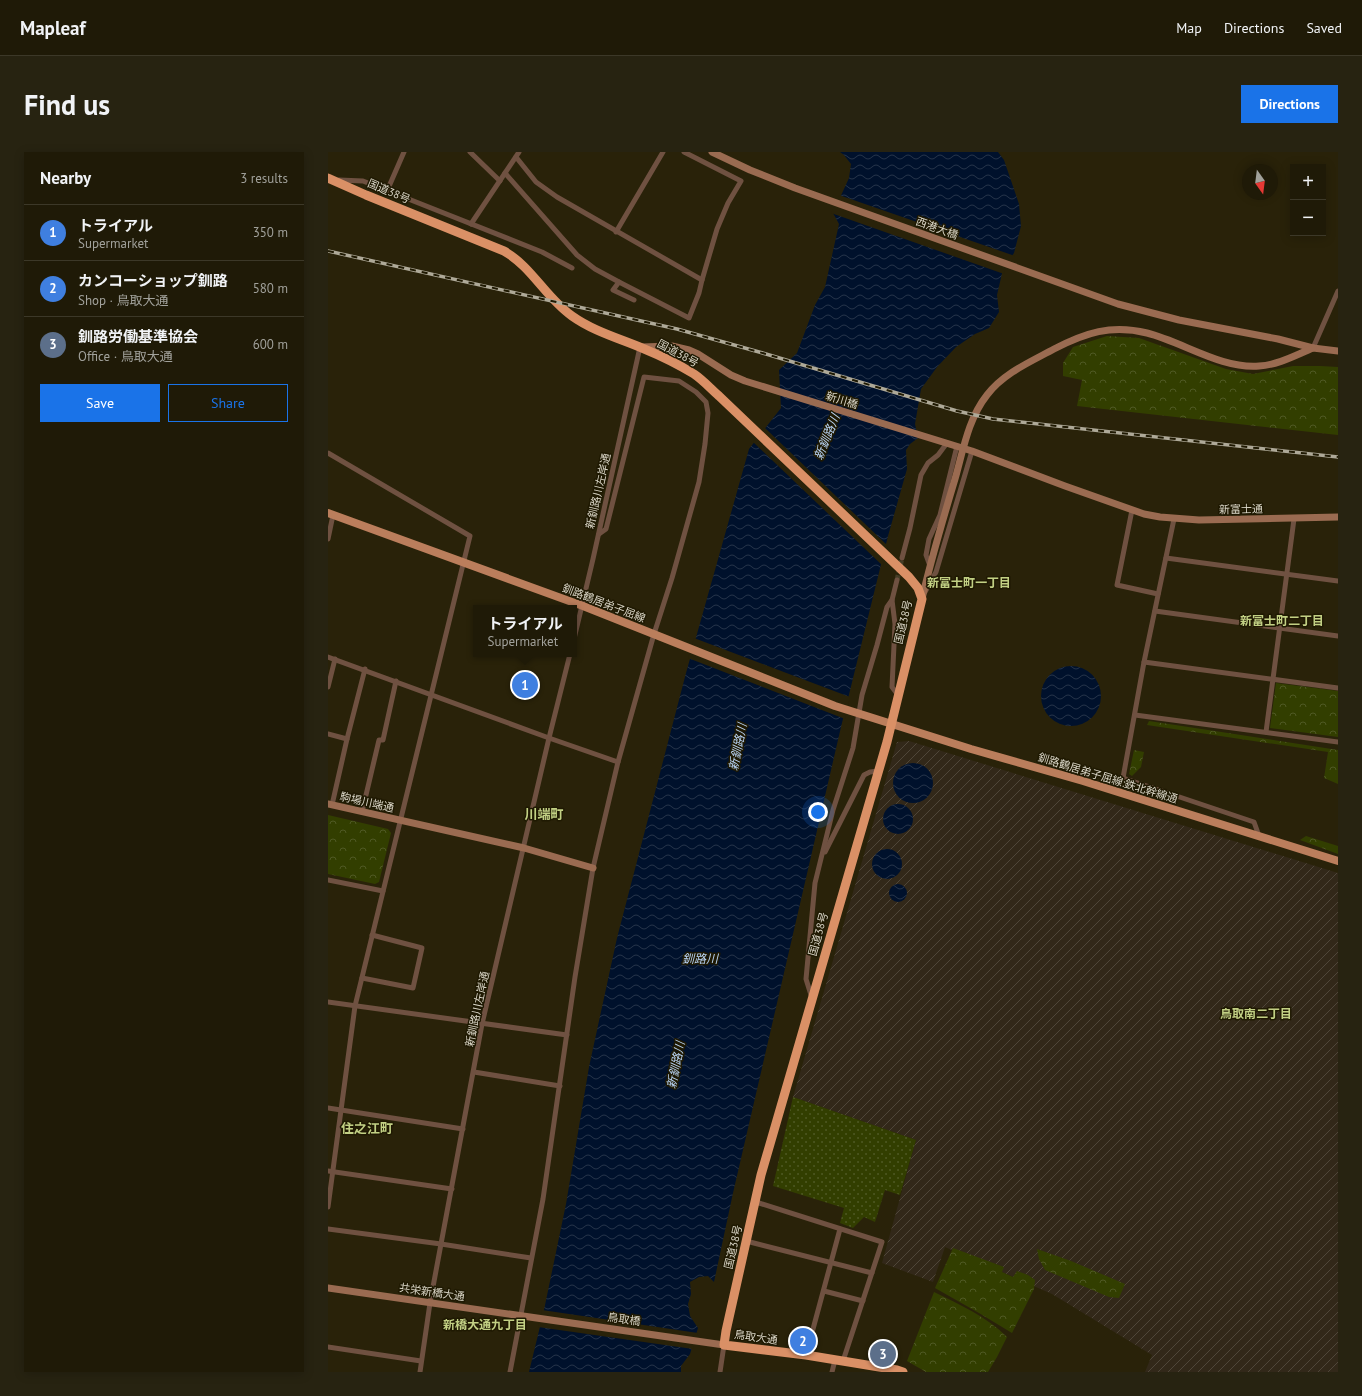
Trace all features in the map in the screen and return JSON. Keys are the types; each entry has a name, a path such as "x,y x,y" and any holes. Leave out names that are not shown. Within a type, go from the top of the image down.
{"highway":[{"name":"国道38号","path":"331,179 510,254 529,271 558,305 572,316 590,327 640,347 694,374 727,403 896,567 909,577 918,588 922,599 892,724 879,771 761,1175 726,1330 724,1345"},
{"name":"鳥取大通","path":"724,1345 806,1355 899,1371"}],"main road":[{"name":"釧路鶴居弟子屈線","path":"331,514 583,606 835,706 870,717"},
{"name":"釧路鶴居弟子屈線:鉄北幹線通","path":"870,717 971,749 1083,781 1338,861"}],"street":[{"path":"387,191 404,152"},
{"path":"470,152 500,181"},
{"path":"616,232 663,152"},
{"path":"505,173 577,255 595,269 689,318 699,293 717,229 728,203 741,181 684,152"},
{"name":"西港大橋","path":"712,152 750,170 795,188 1118,304 1179,320 1278,339 1313,348 1338,351"},
{"path":"471,224 518,154 536,182 556,197 702,280"},
{"path":"331,179 363,181 542,252 572,268"},
{"path":"619,282 613,290 634,300"},
{"path":"922,599 971,423 986,395 998,382 1013,372 1070,341 1086,334 1105,329 1133,330 1163,338 1240,366 1259,366 1285,360 1313,348 1338,291"},
{"name":"新川橋","path":"640,347 672,346 689,350 744,381 972,451"},
{"name":"新釧路川左岸通","path":"577,628 640,347"},
{"path":"510,1372 543,1199 575,977 593,868 618,762 699,482 708,424 706,402 696,392 679,381 644,377 606,529 599,534"},
{"path":"902,558 921,475 928,462 938,455 947,443"},
{"path":"930,566 926,555 929,539 940,515 957,446"},
{"path":"922,599 936,572 972,451"},
{"name":"新富士通","path":"972,451 1144,514 1174,519 1199,520 1338,517"},
{"path":"328,452 470,536 355,1006 341,1110 330,1171 328,1207"},
{"path":"1132,510 1116,585 1158,594"},
{"path":"328,539 331,514"},
{"path":"1174,519 1144,662 1123,778 1254,822 1259,836"},
{"path":"1266,732 1294,519"},
{"path":"1166,558 1338,581"},
{"path":"897,580 892,600 895,624 892,688 898,695"},
{"path":"812,998 806,979 815,883 833,810 853,748 862,695 878,644 887,607 892,600"},
{"path":"1155,611 1338,636"},
{"path":"328,657 618,762"},
{"name":"新釧路川左岸通","path":"420,1372 430,1303 482,1024 569,657"},
{"path":"328,687 335,659"},
{"path":"1144,662 1338,688"},
{"path":"330,805 365,670"},
{"path":"362,812 379,740 383,740 396,681"},
{"path":"1135,715 1338,742"},
{"path":"328,734 347,739"},
{"path":"821,860 864,775 870,772 879,771"},
{"name":"駒場川端通","path":"330,805 524,848 593,868"},
{"path":"328,880 383,891"},
{"path":"362,978 414,988 422,948 372,935"},
{"path":"328,1002 567,1035"},
{"path":"474,1072 560,1086"},
{"path":"328,1108 463,1129"},
{"path":"330,1171 452,1189"},
{"path":"756,1202 882,1242 863,1301 839,1361 832,1372"},
{"path":"328,1229 531,1258"},
{"path":"806,1355 840,1229"},
{"path":"746,1241 831,1264 872,1273"},
{"name":"共栄新橋大通","path":"328,1288 520,1315 532,1318"},
{"path":"824,1290 863,1301"},
{"name":"鳥取橋","path":"532,1318 724,1345"},
{"path":"720,1372 724,1345"},
{"path":"328,1348 421,1361"}],"shaded area":[{"path":"909,741 1338,873 1338,1372 1145,1372 1152,1355 1052,1294 945,1247 933,1282 882,1263 916,1140 793,1097 897,742"}],"green space":[{"path":"1107,336 1139,338 1226,369 1253,374 1293,366 1338,367 1338,435 1077,406 1082,380 1063,376 1063,363 1073,347"},
{"path":"1276,683 1338,691 1338,737 1270,728"},
{"path":"1149,721 1338,750 1338,784 1324,778 1328,752 1147,725"},
{"path":"1134,750 1144,752 1141,767 1132,776 1129,774"},
{"path":"328,815 388,829 391,833 379,882 375,884 328,874"},
{"path":"1306,836 1338,846 1338,854 1300,840"},
{"path":"793,1097 916,1140 900,1195 885,1190 875,1222 864,1217 853,1228 840,1223 844,1208 773,1186"},
{"path":"953,1248 1004,1267 1002,1272 1013,1277 1017,1271 1028,1275 1035,1280 1034,1289 1012,1333 935,1288"},
{"path":"1037,1249 1071,1261 1125,1284 1119,1298 1109,1297 1045,1270 1039,1259"},
{"path":"934,1292 982,1317 1007,1337 988,1372 926,1372 907,1361"}],"water":[{"name":"釧路川","path":"840,152 998,152 1004,160 1019,204 1021,226 1014,253 1003,269 997,295 999,312 989,328 975,334 956,347 937,367 921,389 915,424 918,438 910,444 906,450 907,469 888,536 841,727 733,1193 714,1282 708,1276 699,1277 690,1282 691,1294 688,1304 690,1316 698,1328 690,1354 681,1366 681,1372 529,1372 544,1310 566,1204 589,1067 617,938 686,673 749,449 781,408 779,370 797,353 815,305 825,287 839,224 833,213 849,178 851,164"},
{"path":"1065,666 1077,666 1088,671 1096,679 1101,690 1099,708 1088,721 1077,726 1065,726 1054,721 1046,713 1041,702 1041,690 1046,679 1054,671"},
{"path":"917,763 924,766 930,772 933,783 932,791 924,800 917,803 909,803 902,800 894,791 893,779 896,772 905,764"},
{"path":"898,804 909,808 913,819 909,830 898,834 887,830 883,819 887,808"},
{"path":"887,849 893,850 901,858 901,870 893,878 887,879 881,878 873,870 872,864 873,858 881,850"},
{"path":"894,884 902,884 907,889 905,900 902,902 894,902 889,897 889,889"}],"pier":[{"path":"839,195 1015,256 1005,270 1004,274 831,213"},
{"path":"764,427 888,546 883,566 753,442"},
{"path":"694,638 850,697 845,719 688,658"},
{"path":"542,1310 698,1333 693,1349 538,1327"}],"tunnel":[{"path":"897,580 902,558"}],"railway":[{"path":"328,251 677,329 957,411 993,419 1338,457"}],"place":[{"name":"トライアル","path":"525,685"},
{"name":"カンコーショップ釧路","path":"803,1341"},
{"name":"釧路労働基準協会","path":"883,1354"}],"district":[{"name":"新富士町一丁目","path":"969,583"},
{"name":"新富士町二丁目","path":"1282,621"},
{"name":"川端町","path":"544,814"},
{"name":"鳥取南二丁目","path":"1256,1014"},
{"name":"住之江町","path":"367,1128"},
{"name":"新橋大通九丁目","path":"485,1325"}],"water label":[{"name":"新釧路川","path":"827,437"},
{"name":"新釧路川","path":"738,747"},
{"name":"新釧路川","path":"676,1065"}]}
